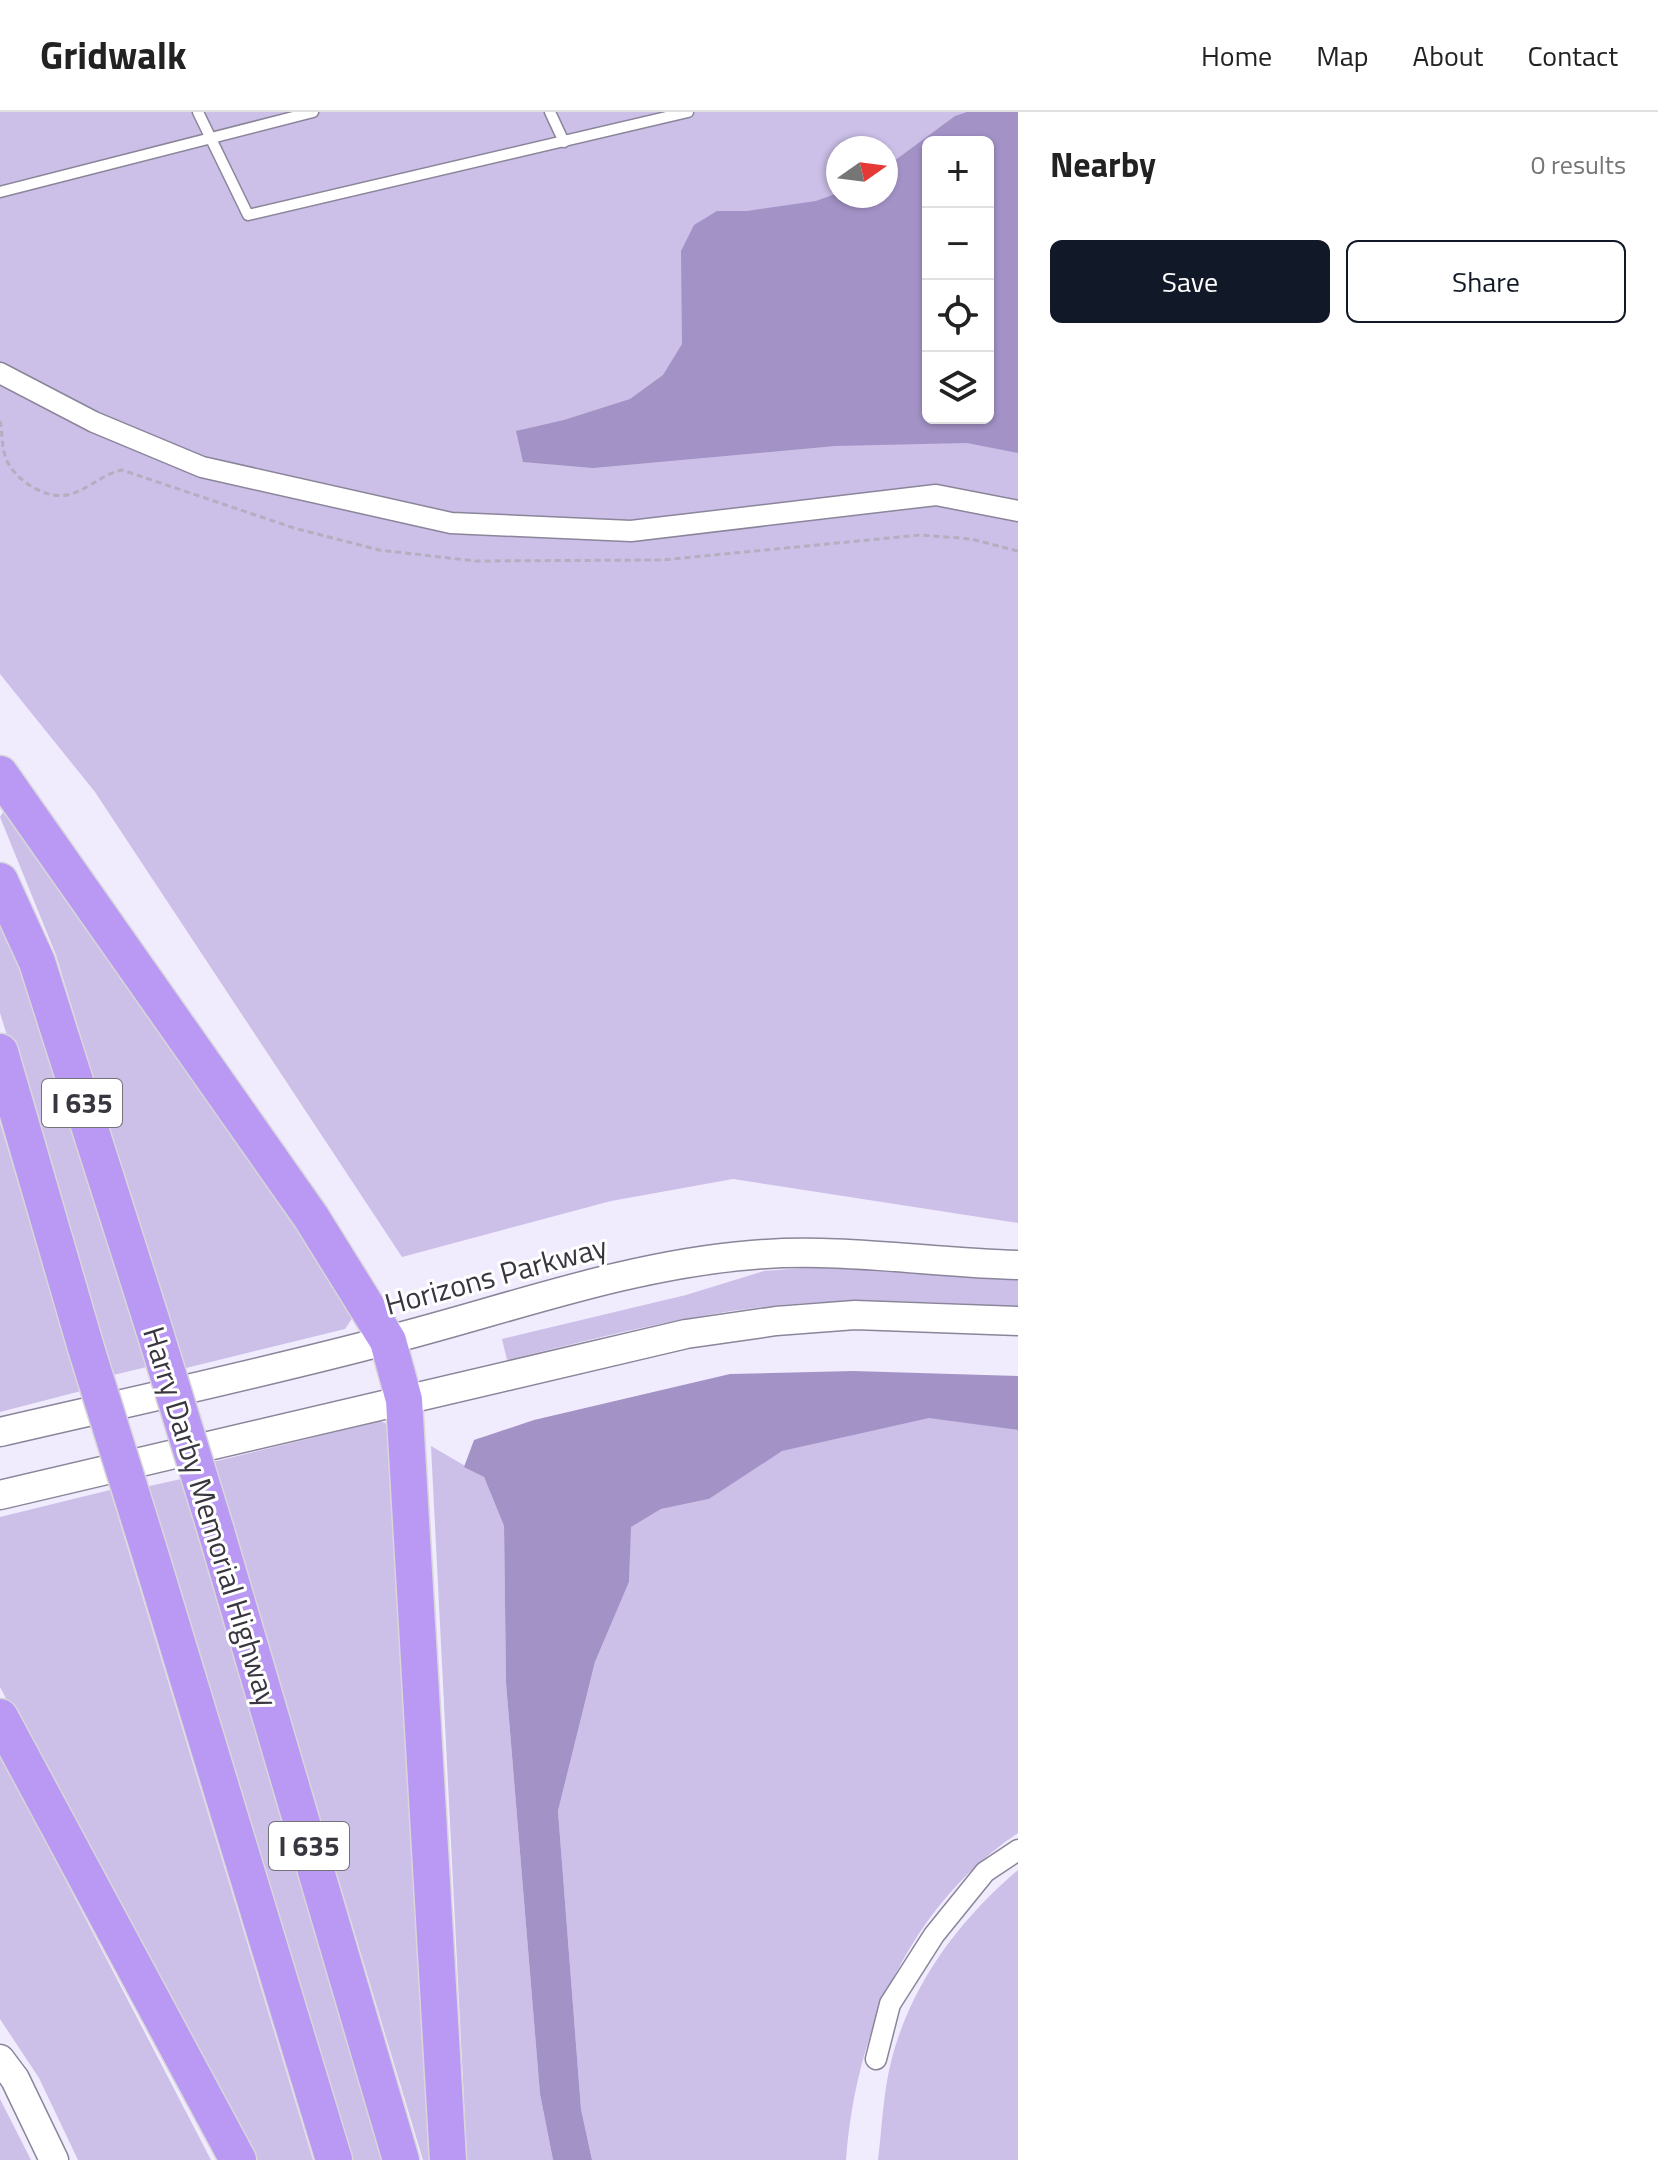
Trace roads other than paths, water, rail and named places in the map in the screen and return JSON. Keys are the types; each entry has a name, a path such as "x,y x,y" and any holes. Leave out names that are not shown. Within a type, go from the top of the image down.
{"highway":[{"path":"0,774 311,1217 388,1341 404,1400 448,2160"},
{"name":"Harry Darby Memorial Highway","path":"0,881 37,962 154,1329 401,2160"},
{"name":"I 635","path":"0,1052 86,1348 334,2160"},
{"path":"0,1717 238,2160"}],"main road":[{"name":"Horizons Parkway","path":"0,1432 388,1341 573,1288 664,1267 754,1255 843,1254 1018,1265"},
{"path":"0,1495 609,1350 776,1321 855,1315 1018,1321"},
{"path":"0,2059 15,2079 54,2160"}],"street":[{"path":"0,373 94,422 202,467 451,523 631,531 936,495 1018,511"},
{"path":"876,2059 890,2004 934,1935 985,1872 1018,1850"}],"lane":[{"path":"198,112 248,215 688,112"},
{"path":"0,192 313,112"},
{"path":"550,112 564,142"}]}
